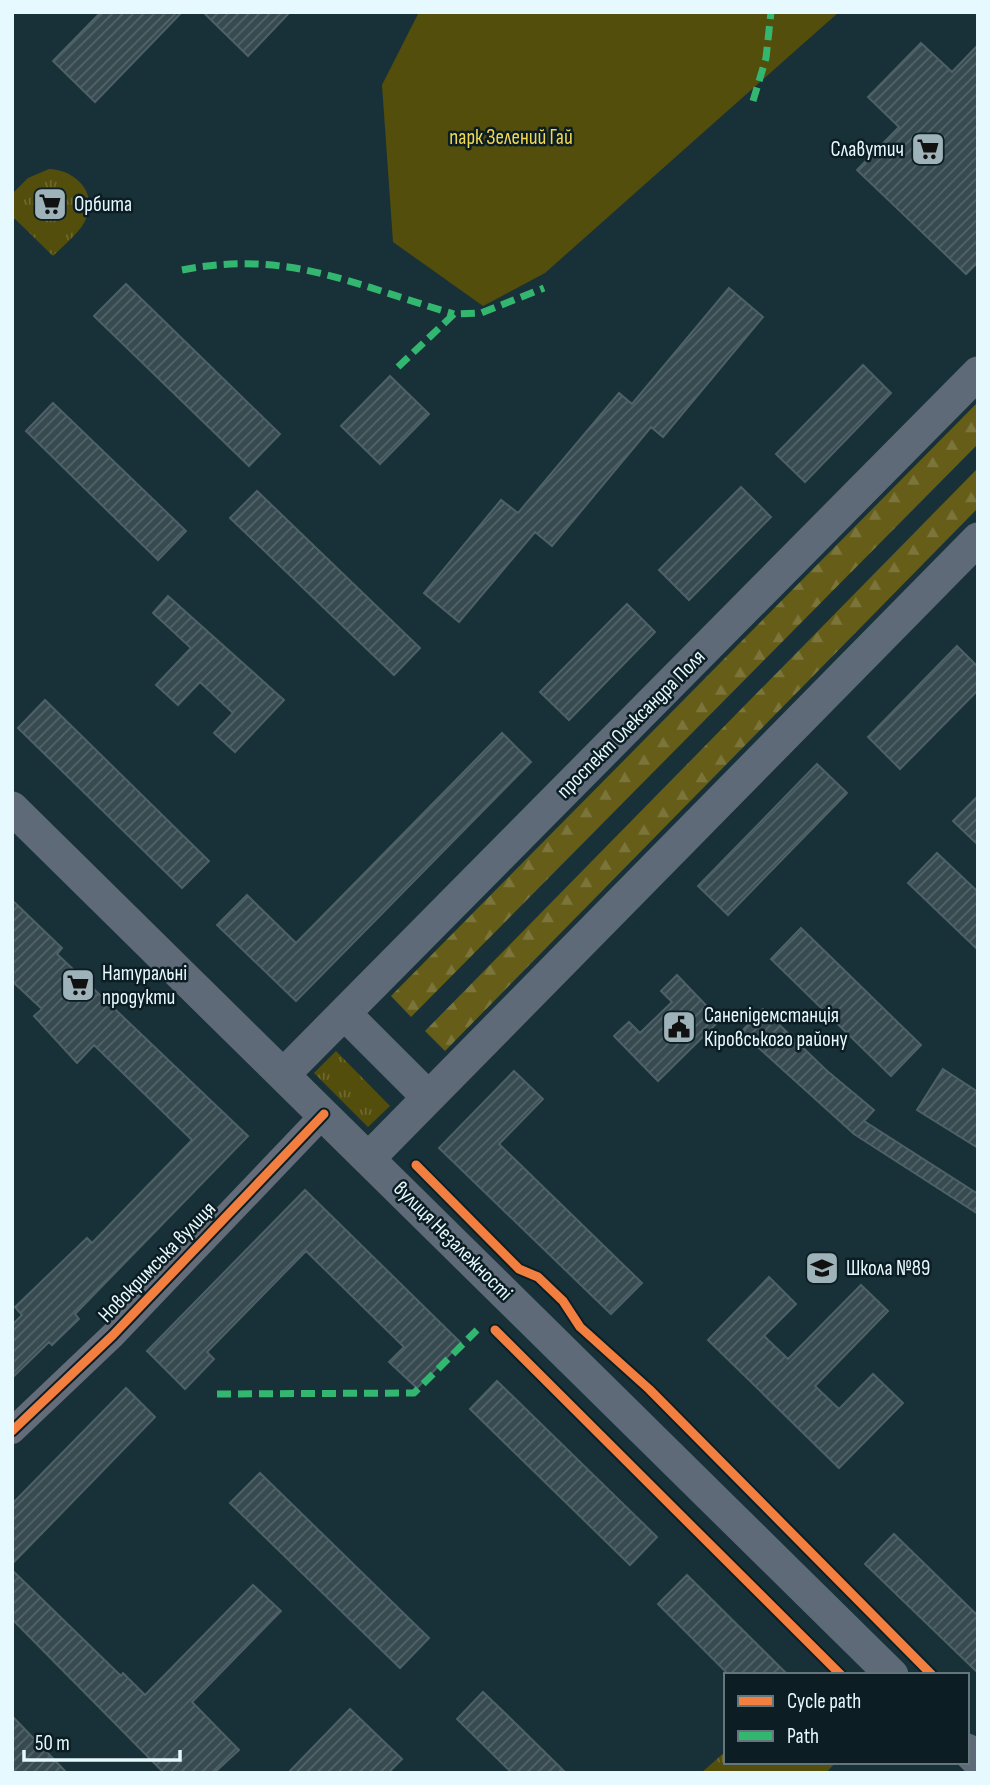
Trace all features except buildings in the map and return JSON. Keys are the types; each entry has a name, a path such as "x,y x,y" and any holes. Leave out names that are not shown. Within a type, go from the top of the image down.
{"main road":[{"name":"проспект Олександра Поля","path":"284,1074 978,373"},
{"path":"369,1158 978,539"},
{"name":"вулиця Незалежності","path":"12,808 890,1673"},
{"path":"345,1014 428,1097"}],"street":[{"name":"Новокримська вулиця","path":"12,1431 113,1335 324,1114"}],"green space":[{"name":"парк Зелений Гай","path":"419,12 839,12 545,273 483,306 393,242 382,85"},
{"path":"49,169 59,170 77,179 87,194 89,203 84,223 53,256 12,216 12,194 28,178"},
{"path":"978,402 978,444 411,1017 391,996"},
{"path":"978,468 978,508 445,1051 425,1031"},
{"path":"336,1051 390,1106 368,1127 314,1073"},
{"path":"724,1753 724,1764 834,1764 826,1773 701,1773"}],"marked path":[{"path":"753,101 766,58 771,12"},
{"path":"182,270 255,264 288,267 352,282 454,314"},
{"path":"398,367 454,314 481,313 544,288"},
{"path":"217,1394 414,1393 477,1330"}],"cycle path":[{"path":"12,1431 113,1335 324,1114"},
{"path":"416,1165 519,1269 538,1277 563,1301 580,1327 649,1389 930,1673"},
{"path":"495,1330 839,1673"}],"place":[{"name":"Славутич","path":"928,149"},
{"name":"Орбита","path":"50,204"},
{"name":"Натуральні продукти","path":"78,985"},
{"name":"Санепідемстанція Кіровського району","path":"679,1027"},
{"name":"Школа №89","path":"822,1268"}]}
